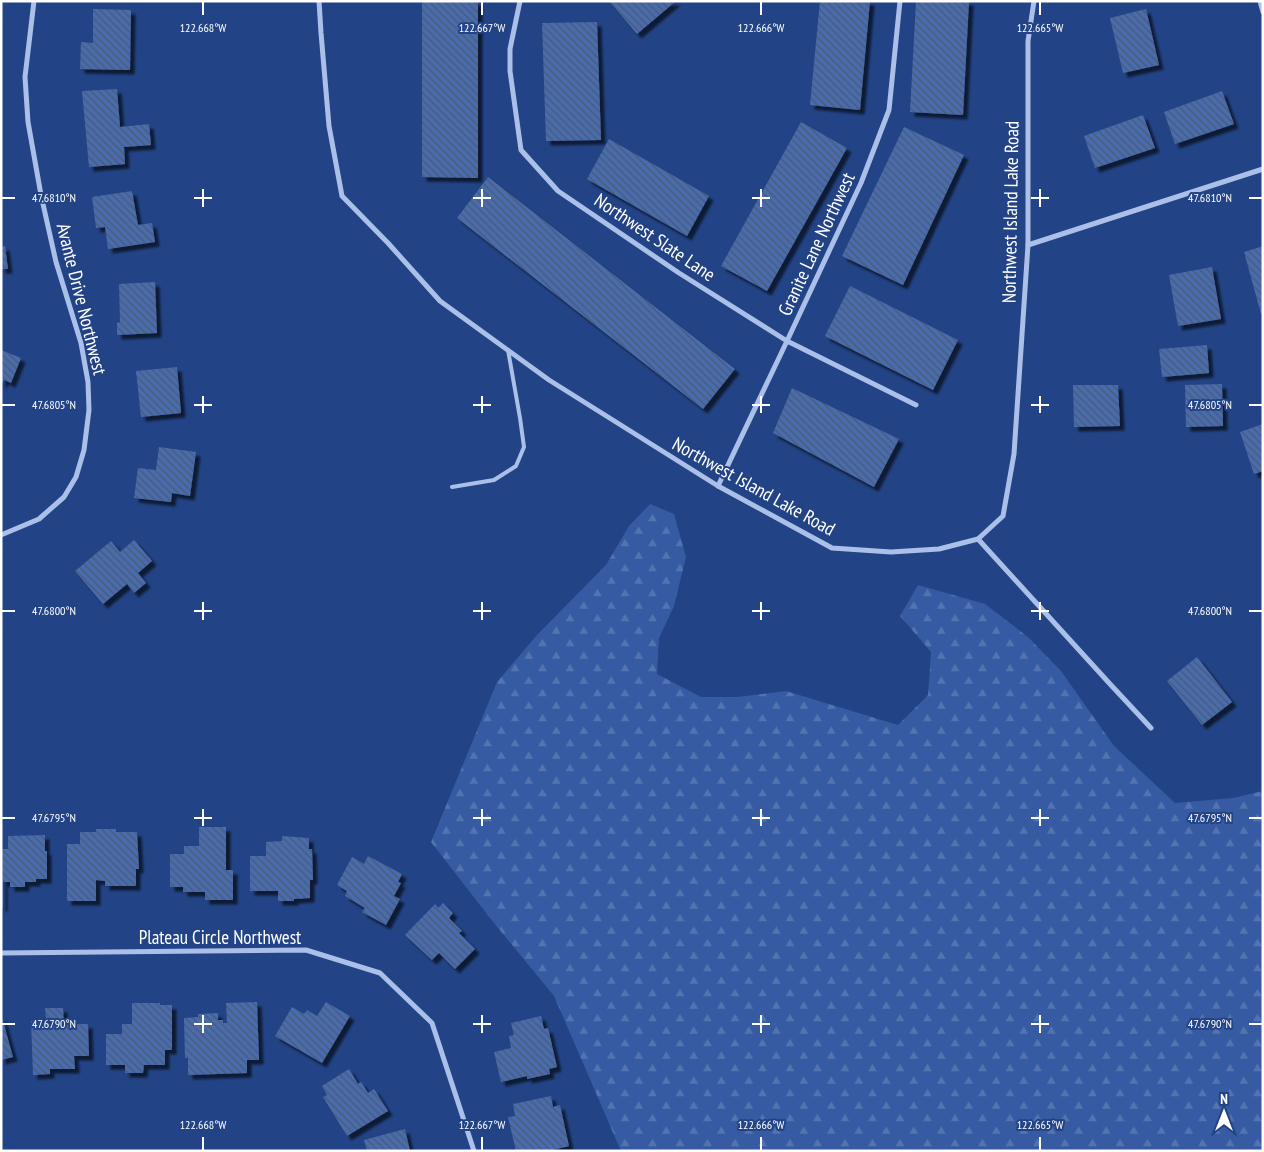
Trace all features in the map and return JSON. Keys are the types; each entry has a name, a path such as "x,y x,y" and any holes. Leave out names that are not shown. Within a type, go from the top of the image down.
{"street":[{"name":"Avante Drive Northwest","path":"1,535 39,519 64,498 76,477 84,450 89,410 88,382 81,343 56,262 41,195 28,122 25,77 34,1"},
{"name":"Northwest Island Lake Road","path":"319,1 328,126 342,196 388,243 440,301 549,380 718,486 832,548 891,552 939,549 978,539 1003,516 1014,454 1028,245 1028,41 1034,1"},
{"name":"Northwest Slate Lane","path":"520,1 510,48 510,71 521,150 558,191 679,273 787,341 916,405"},
{"name":"Granite Lane Northwest","path":"718,486 861,183 889,110 900,1"},
{"path":"1260,1 1263,12"},
{"path":"1028,245 1263,169"},
{"path":"978,539 1151,728"},
{"name":"Plateau Circle Northwest","path":"1,953 306,950 380,973 432,1023 474,1151"}],"lane":[{"path":"452,487 494,480 516,466 524,447 508,350"}],"green space":[{"path":"650,504 674,514 686,557 674,606 659,638 657,674 701,697 737,697 786,691 898,725 928,695 931,652 900,616 918,585 985,604 1028,637 1061,671 1114,746 1175,803 1233,798 1263,791 1263,1151 621,1151 554,996 431,842 497,682 537,635 606,565 629,526"}],"building":[{"path":"422,1 478,1 478,178 422,177"},
{"path":"609,1 676,1 637,34"},
{"path":"820,1 870,1 860,110 810,105"},
{"path":"916,1 969,1 963,115 910,112"},
{"path":"93,9 131,10 130,70 80,69 81,42 93,43"},
{"path":"1146,9 1159,65 1123,73 1110,18"},
{"path":"597,22 601,140 546,141 542,23"},
{"path":"117,89 120,127 149,124 151,145 124,147 125,164 89,167 82,91"},
{"path":"1222,91 1234,124 1175,144 1164,112"},
{"path":"1143,115 1155,148 1095,168 1084,136"},
{"path":"801,122 847,148 767,291 721,266"},
{"path":"904,127 964,155 903,285 842,256"},
{"path":"609,139 709,196 687,236 587,179"},
{"path":"488,177 735,369 703,409 457,218"},
{"path":"132,191 138,225 152,223 155,242 108,249 105,227 96,228 92,197"},
{"path":"5,246 8,269 1,269 1,247"},
{"path":"1263,246 1263,313 1261,314 1244,252"},
{"path":"1212,267 1221,319 1178,326 1169,275"},
{"path":"155,282 157,333 117,335 117,323 120,322 119,284"},
{"path":"850,286 958,340 933,390 825,336"},
{"path":"1207,345 1209,373 1162,377 1159,349"},
{"path":"1,350 21,358 11,383 4,380 1,385"},
{"path":"177,367 181,413 141,417 136,371"},
{"path":"1222,384 1223,426 1186,427 1185,385"},
{"path":"1073,385 1118,385 1120,426 1074,427"},
{"path":"792,388 899,439 874,487 773,433"},
{"path":"1263,424 1263,471 1254,474 1240,432"},
{"path":"159,447 196,452 190,496 172,493 171,502 134,498 138,468 156,470"},
{"path":"134,540 152,561 138,573 146,583 134,593 127,584 103,604 75,571 111,541 120,552"},
{"path":"1197,657 1232,702 1202,725 1167,681"},
{"path":"199,827 226,827 226,870 233,870 233,900 205,900 205,892 183,892 183,887 170,887 170,854 184,854 184,846 199,846"},
{"path":"96,829 116,829 116,832 137,832 139,869 136,869 136,886 105,886 105,881 96,880 96,901 67,901 67,844 80,844 80,832 96,832"},
{"path":"45,835 47,879 25,882 25,887 10,887 10,882 3,882 3,907 1,907 1,849 8,849 8,836"},
{"path":"282,836 309,838 309,849 312,849 313,880 310,880 310,898 278,901 278,891 250,891 250,856 266,856 266,842 282,841"},
{"path":"368,856 402,874 398,882 401,883 394,896 400,899 386,925 362,912 365,908 345,896 347,891 337,885 352,857 364,864"},
{"path":"443,903 453,913 449,918 462,931 459,933 475,949 455,969 439,953 432,960 405,935 435,904 438,908"},
{"path":"257,1002 259,1060 247,1060 247,1073 188,1075 188,1058 185,1058 184,1018 198,1017 198,1014 218,1013 218,1020 223,1020 223,1023 227,1023 226,1003"},
{"path":"326,1002 350,1016 322,1063 275,1036 292,1007 304,1014 307,1010 317,1016"},
{"path":"132,1003 172,1005 172,1050 165,1050 165,1065 144,1065 143,1073 125,1073 125,1065 106,1065 106,1034 122,1034 122,1024 132,1024"},
{"path":"45,1008 63,1008 64,1024 88,1024 89,1056 74,1056 75,1069 50,1069 50,1074 33,1075 31,1021 46,1020"},
{"path":"1,1014 13,1057 1,1060"},
{"path":"541,1016 544,1029 548,1028 557,1067 549,1069 550,1074 527,1079 527,1076 501,1082 494,1052 511,1048 509,1036 514,1035 511,1023"},
{"path":"349,1069 358,1084 361,1082 368,1093 374,1089 388,1111 347,1136 323,1097 327,1095 322,1086"},
{"path":"551,1096 553,1107 560,1105 569,1146 548,1151 516,1151 508,1117 515,1116 513,1104"},
{"path":"405,1129 410,1151 367,1151 364,1140"}]}
